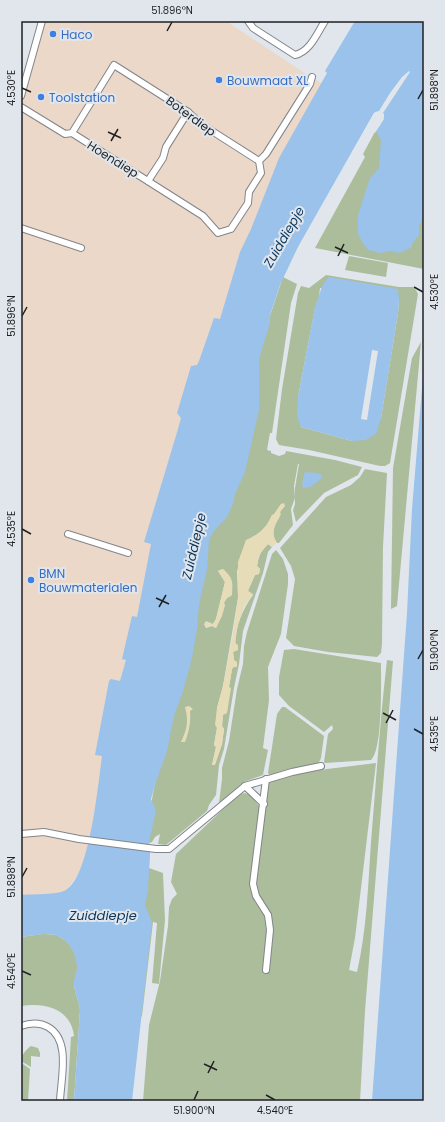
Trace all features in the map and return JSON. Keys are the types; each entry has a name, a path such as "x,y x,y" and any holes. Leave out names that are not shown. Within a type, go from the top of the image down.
{"street":[{"path":"21,96 42,21"},
{"path":"248,21 253,28 293,54 304,52 325,21"},
{"name":"Boterdiep","path":"72,133 114,65 188,112 201,124 259,161"},
{"path":"259,161 266,154 310,84 312,77"},
{"name":"Hoendiep","path":"21,107 65,134 72,133 203,216 218,233 231,229 248,203 249,192 261,173 259,161"},
{"path":"148,181 163,158 166,147 188,112"},
{"path":"21,228 81,248"},
{"path":"68,534 128,553"},
{"path":"21,834 44,832 78,839 156,849 169,849 245,786 292,772 321,766"},
{"path":"266,779 253,884 256,896 268,916 270,930 266,970"},
{"path":"245,786 264,804"},
{"path":"21,1026 33,1023 45,1025 54,1030 59,1037 62,1049 60,1101"}],"shaded area":[{"path":"46,21 226,21 306,74 341,94 98,846 55,907 21,916 21,104"}],"green space":[{"path":"390,101 424,159 424,269 315,248 365,157 363,154 377,128 380,126"},
{"path":"349,256 388,263 386,277 345,270"},
{"path":"326,275 399,287 413,287 418,294 390,463 385,466 279,445 276,439 282,389 298,293 301,286 309,288","holes":["320,288 399,299 381,418 352,441 301,427 298,397"]},
{"path":"283,277 297,284 291,303 272,433 270,433 267,450 279,456 285,454 286,451 335,460 362,467 358,475 324,493 296,522 293,510 295,498 291,509 293,525 279,543 277,543 274,538 274,528 281,509 281,504 274,515 272,515 265,528 246,541 237,571 238,598 223,686 217,708 217,728 214,745 216,747 212,765 215,764 222,744 224,729 222,726 223,714 227,712 232,669 233,667 237,667 233,652 236,650 235,643 237,628 245,607 253,595 248,591 255,575 259,574 260,569 257,566 260,554 268,544 272,547 268,552 263,573 243,631 239,664 224,749 219,765 216,795 207,811 166,845 158,844 160,834 149,843 149,868 163,873 165,920 159,984 152,983 157,923 153,922 142,1016 139,1019 145,845 152,799 163,742 208,540 246,387","holes":["298,464 299,464 295,498 294,486","223,569 232,595 223,603 225,605 216,628 212,626 206,628 204,624 213,624 216,619 225,582 218,571"]},
{"path":"421,342 397,606 391,609 393,468 412,358"},
{"path":"365,469 387,473 383,547 381,653 377,657 328,652 294,646 286,638 295,579 291,566 280,548 326,497 351,485 360,477"},
{"path":"276,550 283,559 288,574 288,584 281,634 268,667 269,700 263,748 268,750 263,775 244,782 219,803 222,768 229,741 237,689 243,664 244,646 247,632 272,554"},
{"path":"294,649 381,663 381,699 378,743 375,754 371,760 324,762 328,734 333,729 332,725 324,732 289,706 279,695 279,677 284,650"},
{"path":"387,660 393,661 365,1011 360,1101 143,1101 149,1025 160,981 168,926 169,907 172,899 177,894 171,882 176,854 238,795 244,793 249,794 253,797 261,809 251,882 255,898 264,913 267,924 268,937 264,970 268,971 273,936 272,928 267,909 257,893 255,877 269,781 303,772 376,763 355,938 349,970 357,972 367,907 378,751"},
{"path":"282,707 285,707 324,736 321,758 318,764 270,776 268,773 277,714"},
{"path":"50,934 60,937 69,944 75,953 77,972 74,985 80,1010 74,1101 67,1101 71,1037 74,1036 68,1019 55,1009 48,1007 39,1005 21,1006 21,937"},
{"path":"31,1046 38,1048 40,1057 31,1056 31,1067 21,1061 24,1053"},
{"path":"23,1064 30,1069 28,1101 21,1101 21,1068"}],"sand":[{"path":"284,503 285,506 280,512 281,514 273,531 277,543 272,547 268,544 259,555 257,566 260,569 259,574 255,575 248,591 253,594 244,607 238,624 235,643 238,645 238,650 233,652 234,660 237,662 237,667 232,669 227,713 223,715 222,726 224,729 222,744 215,765 212,765 216,747 214,745 217,728 215,725 217,708 232,639 238,598 238,562 246,540 255,536 262,530 272,515 281,504"},
{"path":"223,569 232,580 232,595 227,598 224,603 225,605 222,616 216,628 212,626 207,627 204,624 206,621 213,624 216,619 225,582 218,571"},
{"path":"189,706 193,709 190,711 189,730 185,742 181,742 187,725 185,707"}],"water":[{"name":"Zuiddiepje","path":"355,21 424,21 424,215 419,226 419,235 412,244 411,248 399,253 390,251 380,253 368,250 358,234 358,215 370,178 379,168 381,140 376,131 384,119 384,114 380,112 374,113 297,249 280,285 270,315 270,323 259,359 259,410 245,472 227,517 213,532 209,540 207,570 200,600 192,658 174,716 167,751 151,799 156,810 149,843 148,890 145,905 152,922 132,1101 74,1101 80,1010 74,986 77,972 76,958 74,952 68,944 60,937 55,935 42,934 21,937 21,895 62,892 66,890 74,881 81,867 92,828 102,756 95,755 109,681 111,679 120,681 126,660 122,659 132,616 137,617 151,544 144,542 181,418 177,413 191,366 197,365 199,361 214,318 220,319 240,252 251,229 279,158 327,73 325,71"},
{"path":"329,277 398,289 398,313 381,418 376,434 366,440 352,441 301,427 297,416 298,397 315,307 322,287"},
{"path":"424,364 424,1101 372,1101 407,613 412,509"},
{"path":"305,472 322,475 321,479 310,487 303,488 302,484"}],"pier":[{"path":"409,71 410,72 383,113 384,119 375,133 374,130 379,124 382,115 378,113 375,115 311,230 299,249 297,249 374,113 379,111 402,77"},
{"path":"372,350 378,351 367,420 361,419"}],"place":[{"name":"Haco","path":"53,34"},
{"name":"Bouwmaat XL","path":"219,80"},
{"name":"Toolstation","path":"41,97"},
{"name":"BMN Bouwmaterialen","path":"31,580"}]}
